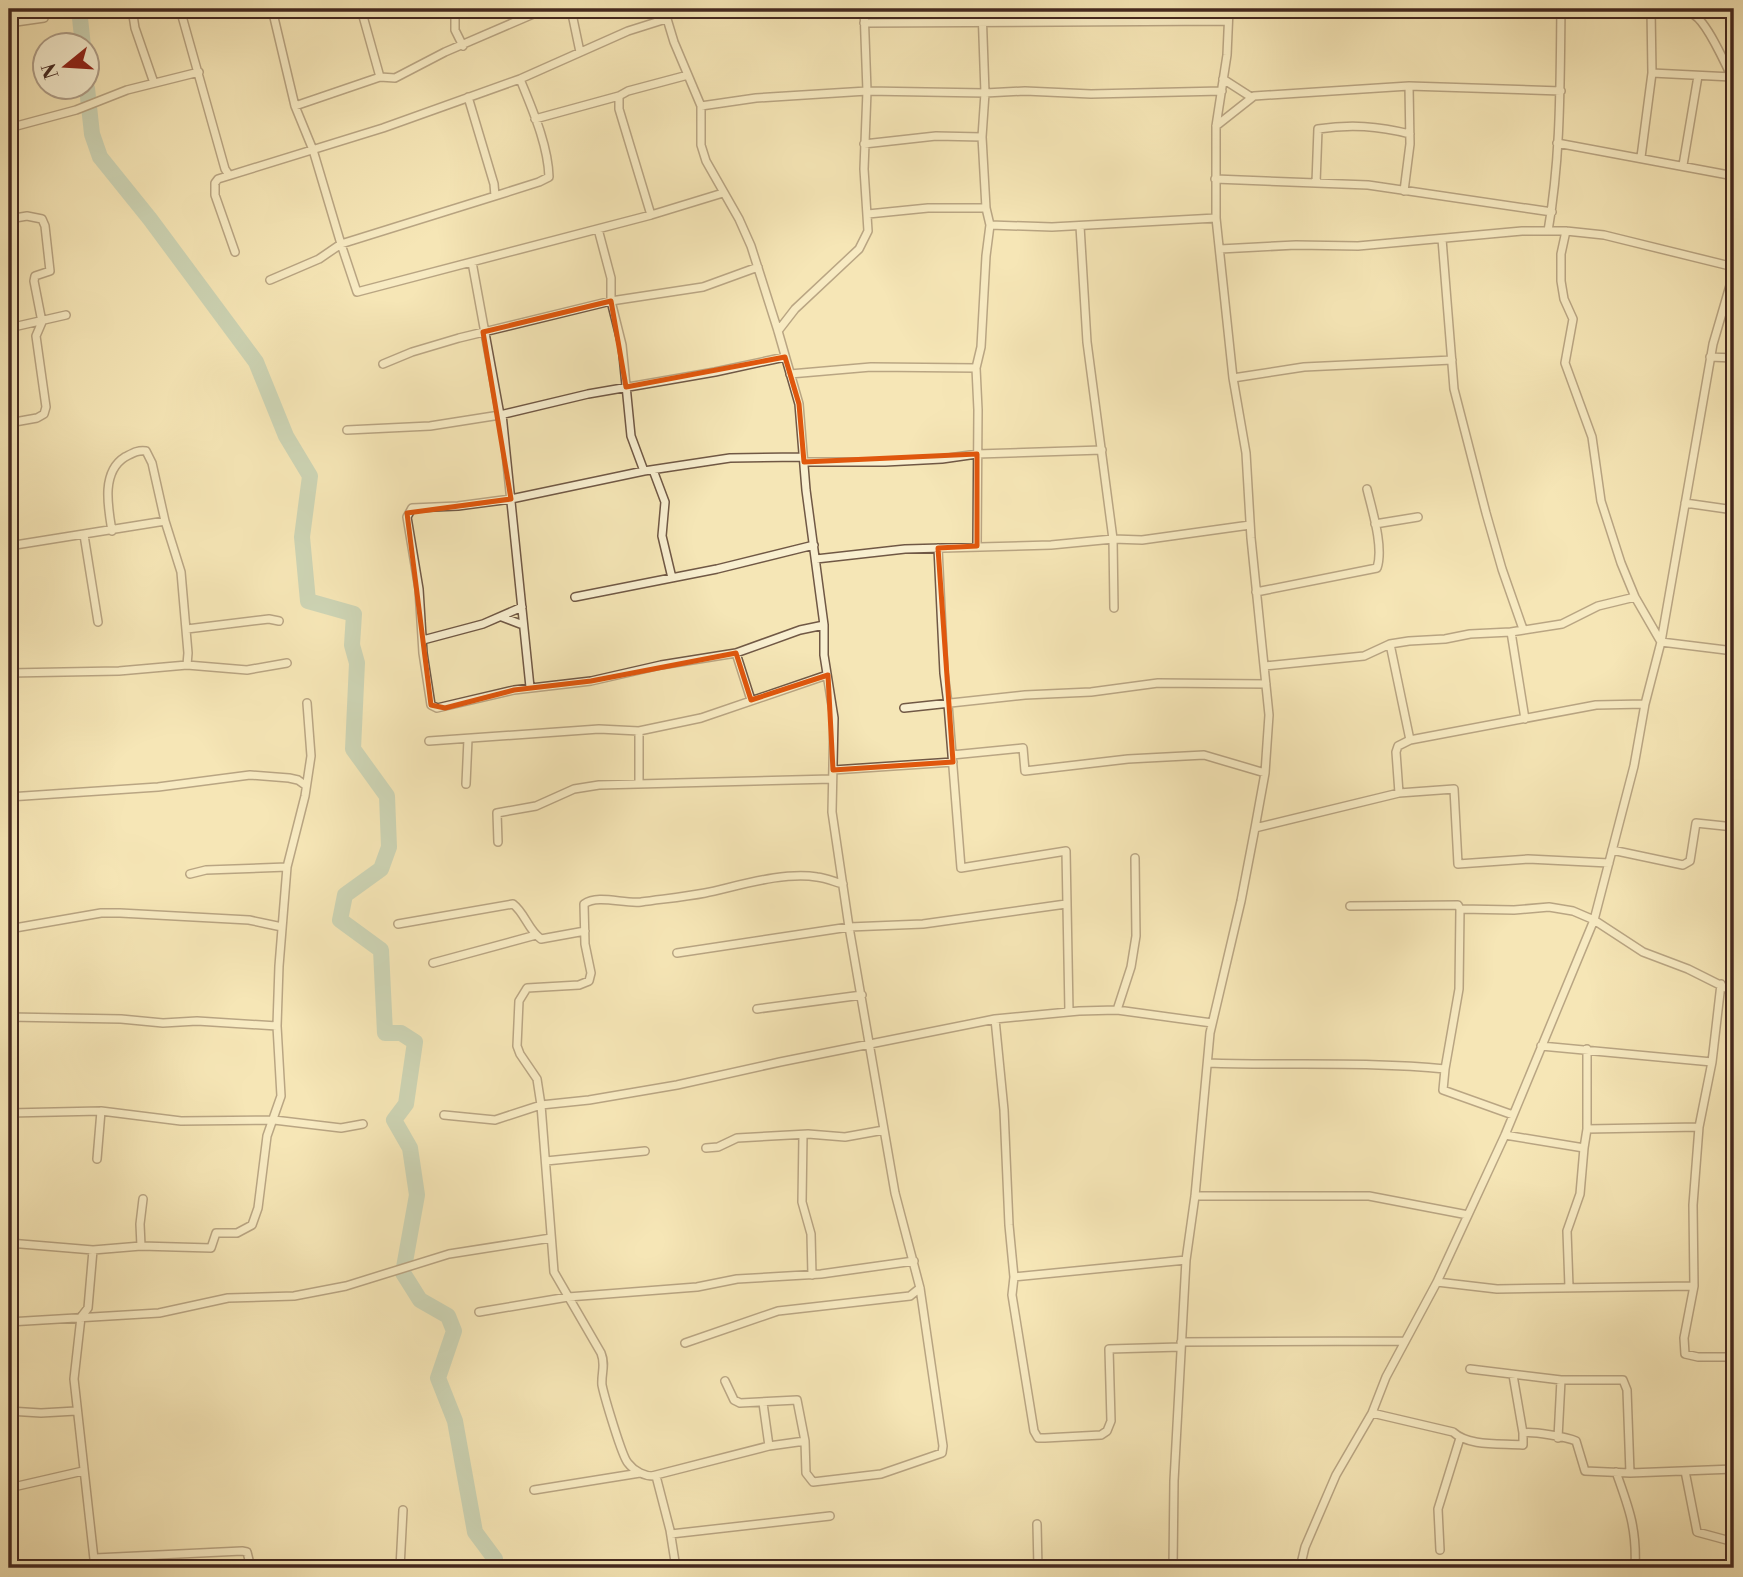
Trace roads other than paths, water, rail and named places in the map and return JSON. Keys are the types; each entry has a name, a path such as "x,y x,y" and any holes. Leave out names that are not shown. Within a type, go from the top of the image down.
{"street":[{"path":"132,9 135,28 154,83"},
{"path":"180,9 225,170 229,175"},
{"path":"272,9 295,106 313,150 357,292 651,215 723,192"},
{"path":"361,9 380,77"},
{"path":"455,9 455,30 463,46"},
{"path":"295,106 380,77 395,78 445,52 545,9"},
{"path":"572,9 580,52"},
{"path":"710,9 665,9 666,19 701,106 701,145 706,161 739,219 758,267 799,404 824,625 824,655 834,718 832,812 849,928 895,1193 920,1288 935,1383 942,1453 881,1474 813,1482 806,1473 805,1441 797,1400 740,1403 734,1400 725,1381"},
{"path":"778,331 795,309 859,249 868,231 864,144 867,91 863,9"},
{"path":"977,546 976,368 981,347 990,225 986,208 982,136 985,93 982,9"},
{"path":"1173,1568 1172,1521 1186,1260 1212,1023 1255,828 1265,773 1269,715 1250,525 1246,453 1233,377 1216,218 1216,126 1227,55 1229,9"},
{"path":"1548,231 1558,144 1561,9"},
{"path":"1632,9 1690,11 1716,45 1733,80"},
{"path":"1641,157 1653,73 1651,9"},
{"path":"9,23 44,18"},
{"path":"235,252 215,195 215,183 229,175 237,175 383,128 520,79 628,32 666,19"},
{"path":"864,23 1227,21"},
{"path":"9,128 76,110 127,90 198,72"},
{"path":"1653,73 1733,80"},
{"path":"535,119 688,75"},
{"path":"1683,165 1698,76"},
{"path":"270,280 319,258 341,244 495,197 549,177 535,119 520,79"},
{"path":"1223,79 1251,97"},
{"path":"1216,126 1251,97 1409,86 1561,91"},
{"path":"1404,191 1410,134 1409,86"},
{"path":"701,106 756,98 867,91 1025,91 1091,94 1222,91"},
{"path":"619,96 619,109 651,215"},
{"path":"468,97 494,184 495,197"},
{"path":"1316,183 1318,129 1359,125 1410,134"},
{"path":"864,144 936,136 982,136"},
{"path":"1558,144 1734,176"},
{"path":"1215,180 1368,186 1552,212"},
{"path":"868,214 928,208 986,208"},
{"path":"990,225 1052,228 1216,218"},
{"path":"9,219 42,219 50,271 35,275 34,281 42,322 36,335 46,407 44,414 37,418 9,423"},
{"path":"1080,226 1087,342 1113,539 1114,608"},
{"path":"598,229 611,278 611,301 622,345 631,436 644,471"},
{"path":"1220,248 1359,246 1522,231 1566,231 1641,243 1734,270 1710,357 1661,642 1645,704 1634,766 1594,920 1505,1135 1437,1282 1404,1341 1372,1413 1336,1475 1305,1547 1300,1568"},
{"path":"1566,231 1561,254 1561,281 1563,299 1573,318 1565,363 1592,437 1601,501 1634,597 1661,642"},
{"path":"1442,239 1454,389 1502,569 1523,629"},
{"path":"472,262 483,332 501,415 523,625 528,646 530,687"},
{"path":"383,364 412,352 483,332 611,301 703,287 758,267"},
{"path":"9,328 66,315"},
{"path":"347,430 430,426 501,415 588,394 785,357"},
{"path":"1710,357 1734,358"},
{"path":"1233,377 1304,367 1452,360"},
{"path":"790,374 871,367 976,368"},
{"path":"112,531 108,484 111,474 120,461 140,450 146,451 152,463 165,521 181,572 187,629 187,665"},
{"path":"824,625 800,630 736,653 661,665 591,681 530,687 437,708 431,705 423,653 419,589 407,517 409,510 510,499 644,471 730,458 919,460 976,454 1102,450"},
{"path":"653,470 665,502 662,537 672,578"},
{"path":"1256,592 1377,568 1379,563 1375,524 1367,489"},
{"path":"1685,503 1734,510"},
{"path":"1375,524 1418,517"},
{"path":"9,546 165,521"},
{"path":"816,559 938,548 1051,545 1113,539 1142,540 1250,525"},
{"path":"84,535 99,622"},
{"path":"575,597 814,545"},
{"path":"938,548 944,673 961,869 1066,851 1069,1012"},
{"path":"9,565 11,611"},
{"path":"1265,666 1364,656 1390,644 1409,641 1511,632 1562,624 1598,606 1634,597"},
{"path":"423,639 502,617 522,607"},
{"path":"502,617 523,625"},
{"path":"187,629 269,619 279,621"},
{"path":"1511,632 1525,719"},
{"path":"1661,642 1734,651"},
{"path":"1390,644 1410,740"},
{"path":"736,653 751,700"},
{"path":"9,673 119,671 187,665 247,670 287,663"},
{"path":"429,741 598,729 639,731 701,718 827,675"},
{"path":"904,708 1026,695 1091,692 1158,683 1266,684"},
{"path":"9,1243 93,1250 141,1246 211,1248 216,1233 237,1233 251,1225 258,1208 267,1136 281,1096 277,1026 282,927 287,867 305,796 311,756 307,703"},
{"path":"1399,793 1396,752 1398,746 1410,740 1596,705 1645,704"},
{"path":"639,731 639,782"},
{"path":"466,785 468,739"},
{"path":"833,770 953,759 1023,748 1025,771 1128,759 1204,755 1265,773"},
{"path":"9,797 158,787 250,775 289,778 305,785"},
{"path":"498,842 497,813 536,806 574,789 639,782 832,779"},
{"path":"1255,828 1399,793 1454,789 1458,864 1528,859 1609,863"},
{"path":"1612,850 1683,865 1690,861 1692,855 1696,823 1734,827"},
{"path":"1117,1010 1131,967 1136,936 1135,858"},
{"path":"191,874 206,870 287,867"},
{"path":"676,1568 671,1534 656,1476 639,1473 626,1461 604,1397 602,1381 605,1363 554,1272 541,1105 537,1079 517,1046 519,1001 527,988 579,985 589,981 591,973 584,931 584,904 587,901 644,901 703,893 763,879 815,876 843,884"},
{"path":"398,925 513,904 519,908 541,939 584,931"},
{"path":"677,953 849,928 884,924 923,924 1066,904"},
{"path":"1350,906 1458,905 1459,989 1442,1081 1443,1090 1513,1115"},
{"path":"1460,909 1514,910 1549,907 1573,911 1594,920 1643,952 1734,992"},
{"path":"9,929 120,913 249,920 282,927"},
{"path":"433,964 536,935"},
{"path":"1721,984 1712,1062 1699,1127 1693,1205 1694,1286 1684,1338 1685,1354 1698,1357 1734,1357"},
{"path":"757,1009 862,996"},
{"path":"444,1115 495,1120 541,1105 677,1085 995,1019 1117,1010 1212,1023"},
{"path":"9,1017 121,1019 163,1023 197,1021 277,1026"},
{"path":"995,1019 1004,1110 1014,1277 1012,1295 1034,1432 1038,1438 1101,1435 1107,1432 1111,1421 1109,1349 1404,1341"},
{"path":"1541,1046 1712,1062"},
{"path":"1569,1287 1567,1231 1580,1195 1587,1129 1587,1049"},
{"path":"1209,1062 1404,1065 1446,1069"},
{"path":"97,1159 101,1111"},
{"path":"9,1113 101,1111 181,1121 274,1120 341,1128 363,1124"},
{"path":"1587,1129 1699,1127"},
{"path":"706,1148 718,1147 737,1138 803,1135 845,1137 884,1130"},
{"path":"803,1135 802,1202 811,1234 812,1275"},
{"path":"1505,1135 1584,1149"},
{"path":"546,1161 645,1151"},
{"path":"1195,1196 1369,1196 1468,1215"},
{"path":"141,1246 143,1199"},
{"path":"9,1322 159,1313 228,1298 294,1296 346,1286 449,1254 551,1238"},
{"path":"93,1250 88,1308 81,1317 74,1379 95,1568"},
{"path":"1014,1277 1186,1260"},
{"path":"479,1312 568,1297 697,1287 737,1279 812,1275 914,1261"},
{"path":"1437,1282 1497,1289 1694,1286"},
{"path":"685,1343 778,1311 910,1296 920,1288"},
{"path":"1470,1369 1561,1380 1623,1380 1627,1390 1630,1473"},
{"path":"1372,1413 1453,1432 1460,1438 1523,1445 1513,1375"},
{"path":"1558,1438 1561,1380"},
{"path":"763,1403 769,1446"},
{"path":"9,1411 76,1411"},
{"path":"1523,1433 1528,1431 1576,1441 1585,1471 1630,1473 1734,1469"},
{"path":"1440,1550 1438,1508 1460,1438"},
{"path":"651,1477 769,1446 805,1441"},
{"path":"9,1488 83,1471"},
{"path":"1685,1471 1697,1532 1734,1542"},
{"path":"1616,1472 1632,1517 1636,1544 1635,1568"},
{"path":"534,1490 639,1473"},
{"path":"400,1568 403,1510"},
{"path":"671,1534 830,1516"},
{"path":"1037,1524 1038,1568"},
{"path":"95,1558 242,1551 247,1552 251,1568"}],"waterway":[{"path":"79,9 81,32"},
{"path":"89,102 92,134 100,157 150,219 256,362 286,436 310,476 302,537 308,601 354,614 352,645 357,663 353,749 387,796 389,847 381,869 345,895 340,920 381,950 385,1033 401,1033 415,1042 406,1104 394,1120 410,1148 417,1195 403,1273 420,1300 448,1316 454,1331 438,1378 455,1421 475,1532 495,1559 496,1568"}]}
